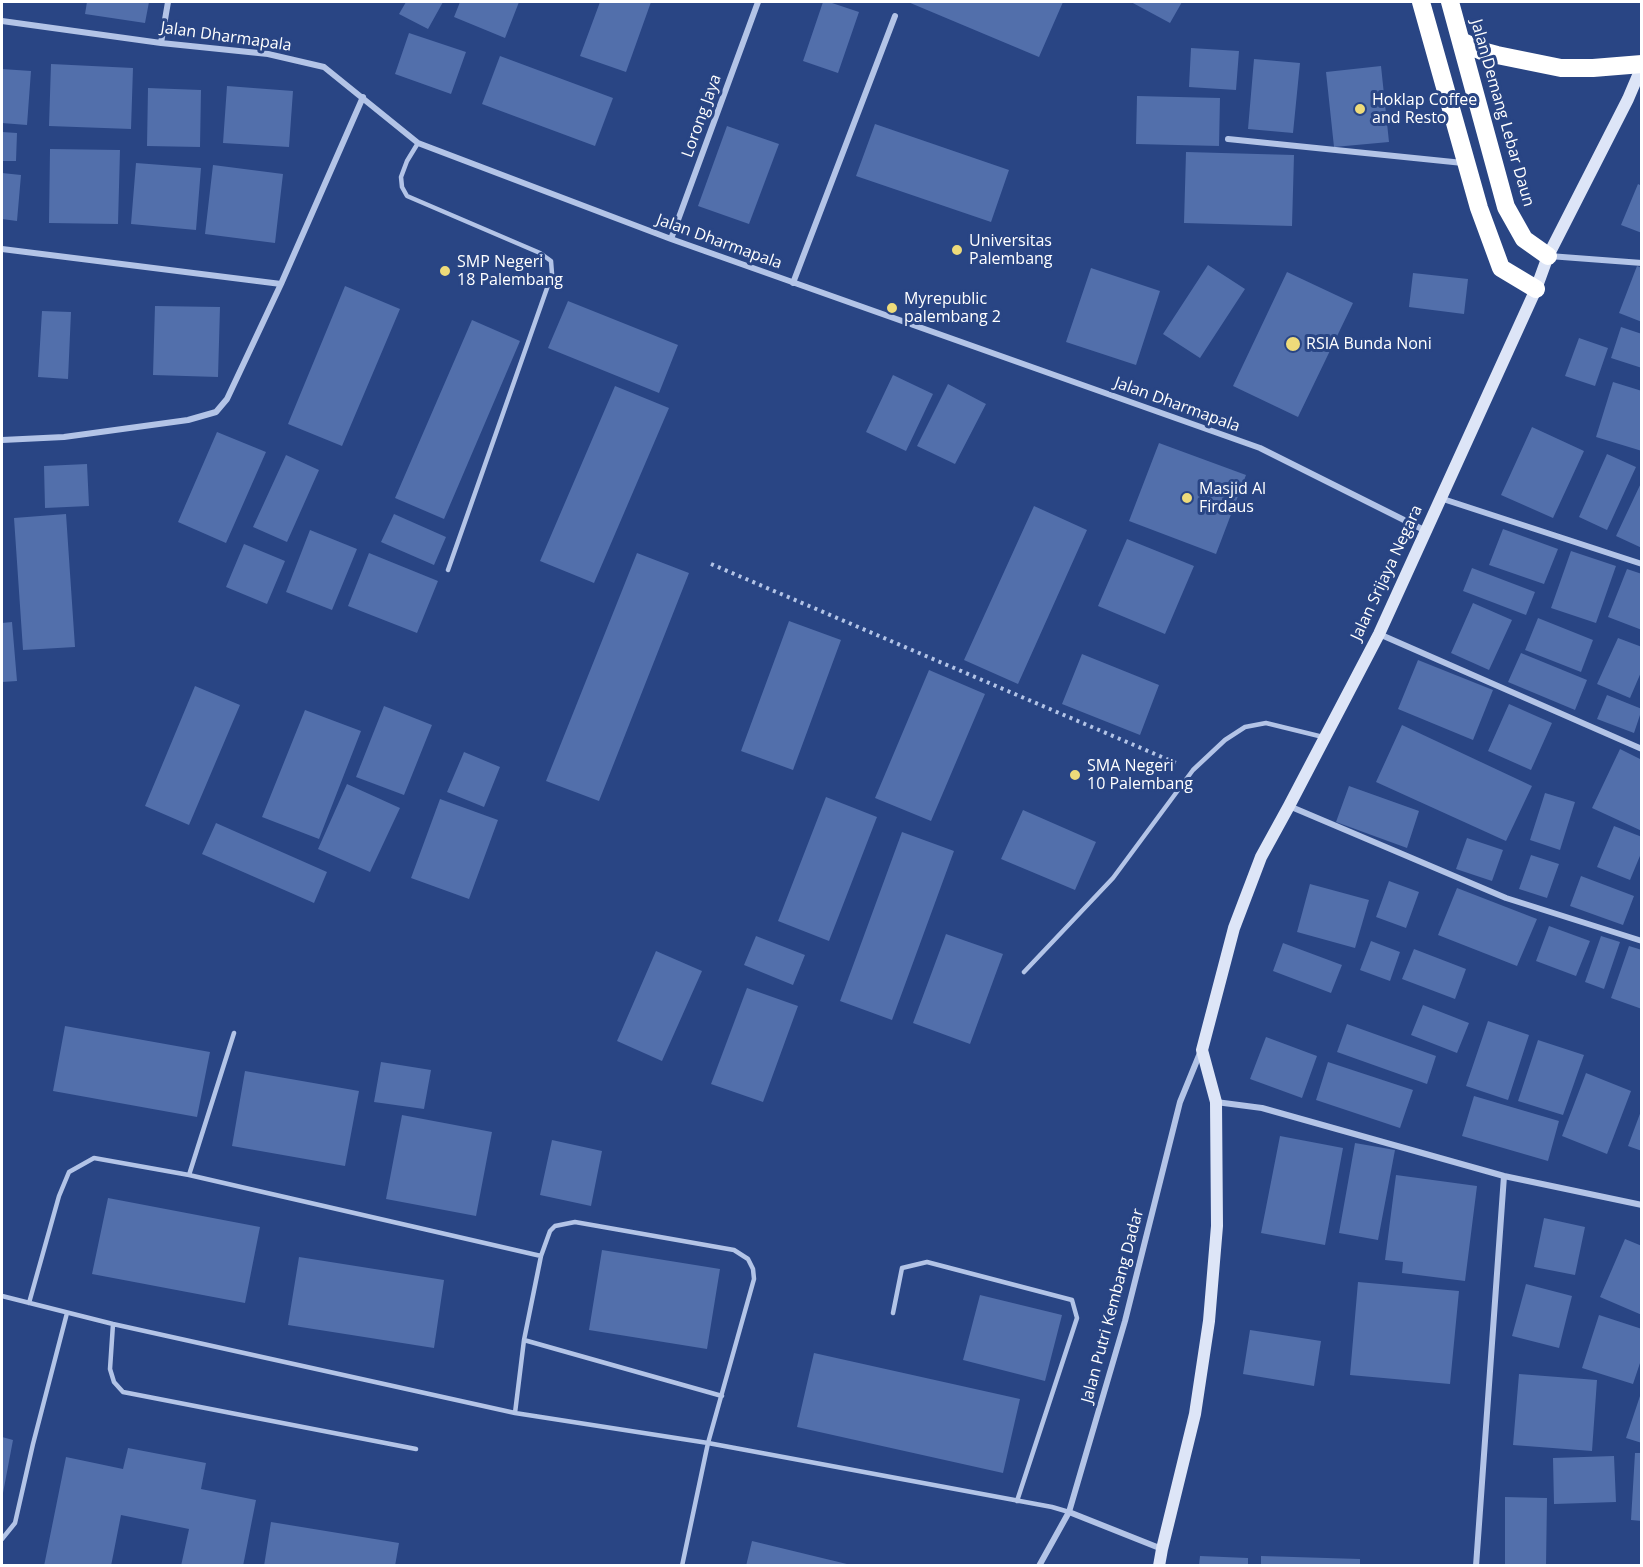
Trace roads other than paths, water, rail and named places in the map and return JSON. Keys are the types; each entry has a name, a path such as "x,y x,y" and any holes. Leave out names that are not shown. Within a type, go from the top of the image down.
{"highway":[{"path":"1421,2 1479,208 1502,268 1536,289"},
{"name":"Jalan Demang Lebar Daun","path":"1450,2 1506,207 1524,239 1548,256"},
{"path":"1461,41 1497,55 1561,68 1641,65"}],"street":[{"path":"161,43 168,2"},
{"name":"Lorong Jaya","path":"671,239 758,2"},
{"path":"793,283 896,16"},
{"name":"Jalan Dharmapala","path":"2,21 161,43 268,54 324,67 418,143 671,239 1260,448 1426,531"},
{"name":"Jalan Srijaya Negara","path":"1159,1566 1195,1414 1209,1321 1217,1226 1216,1102 1202,1050 1234,928 1261,857 1379,634 1536,289 1548,256 1628,99 1641,65"},
{"path":"2,440 64,436 188,420 216,412 227,399 281,284 363,97"},
{"path":"1228,139 1466,163"},
{"path":"2,249 281,284"},
{"path":"1548,256 1641,263"},
{"path":"1440,497 1641,564"},
{"path":"1379,634 1641,749"},
{"path":"1289,806 1506,898 1641,940"},
{"name":"Jalan Putri Kembang Dadar","path":"1039,1566 1069,1512 1125,1321 1180,1102 1202,1050"},
{"path":"1216,1102 1262,1108 1504,1176 1641,1205"},
{"path":"1476,1566 1504,1176"},
{"path":"1069,1512 1162,1549"}],"lane":[{"path":"418,143 401,177 402,187 407,196 540,253 551,261 552,274 448,570"},
{"path":"1024,972 1113,878 1193,770 1225,740 1245,727 1266,723 1325,738"},
{"path":"189,1175 234,1033"},
{"path":"29,1304 59,1196 69,1172 94,1158 189,1175 541,1256"},
{"path":"515,1413 524,1340 541,1256 549,1231 555,1226 575,1222 734,1250 748,1258 754,1279 708,1443 682,1566"},
{"path":"893,1313 902,1268 927,1262 1072,1300 1077,1318 1017,1501"},
{"path":"2,1296 113,1324 515,1413 708,1443 1069,1512"},
{"path":"2,1539 15,1523 67,1313"},
{"path":"113,1324 110,1369 114,1382 123,1392 416,1449"},
{"path":"524,1340 723,1395"}],"place":[{"name":"Hoklap Coffee and Resto","path":"1360,109"},
{"name":"Universitas Palembang","path":"957,250"},
{"name":"SMP Negeri 18 Palembang","path":"445,271"},
{"name":"Myrepublic palembang 2","path":"892,308"},
{"name":"RSIA Bunda Noni","path":"1293,344"},
{"name":"Masjid Al Firdaus","path":"1187,498"},
{"name":"SMA Negeri 10 Palembang","path":"1075,775"}]}
